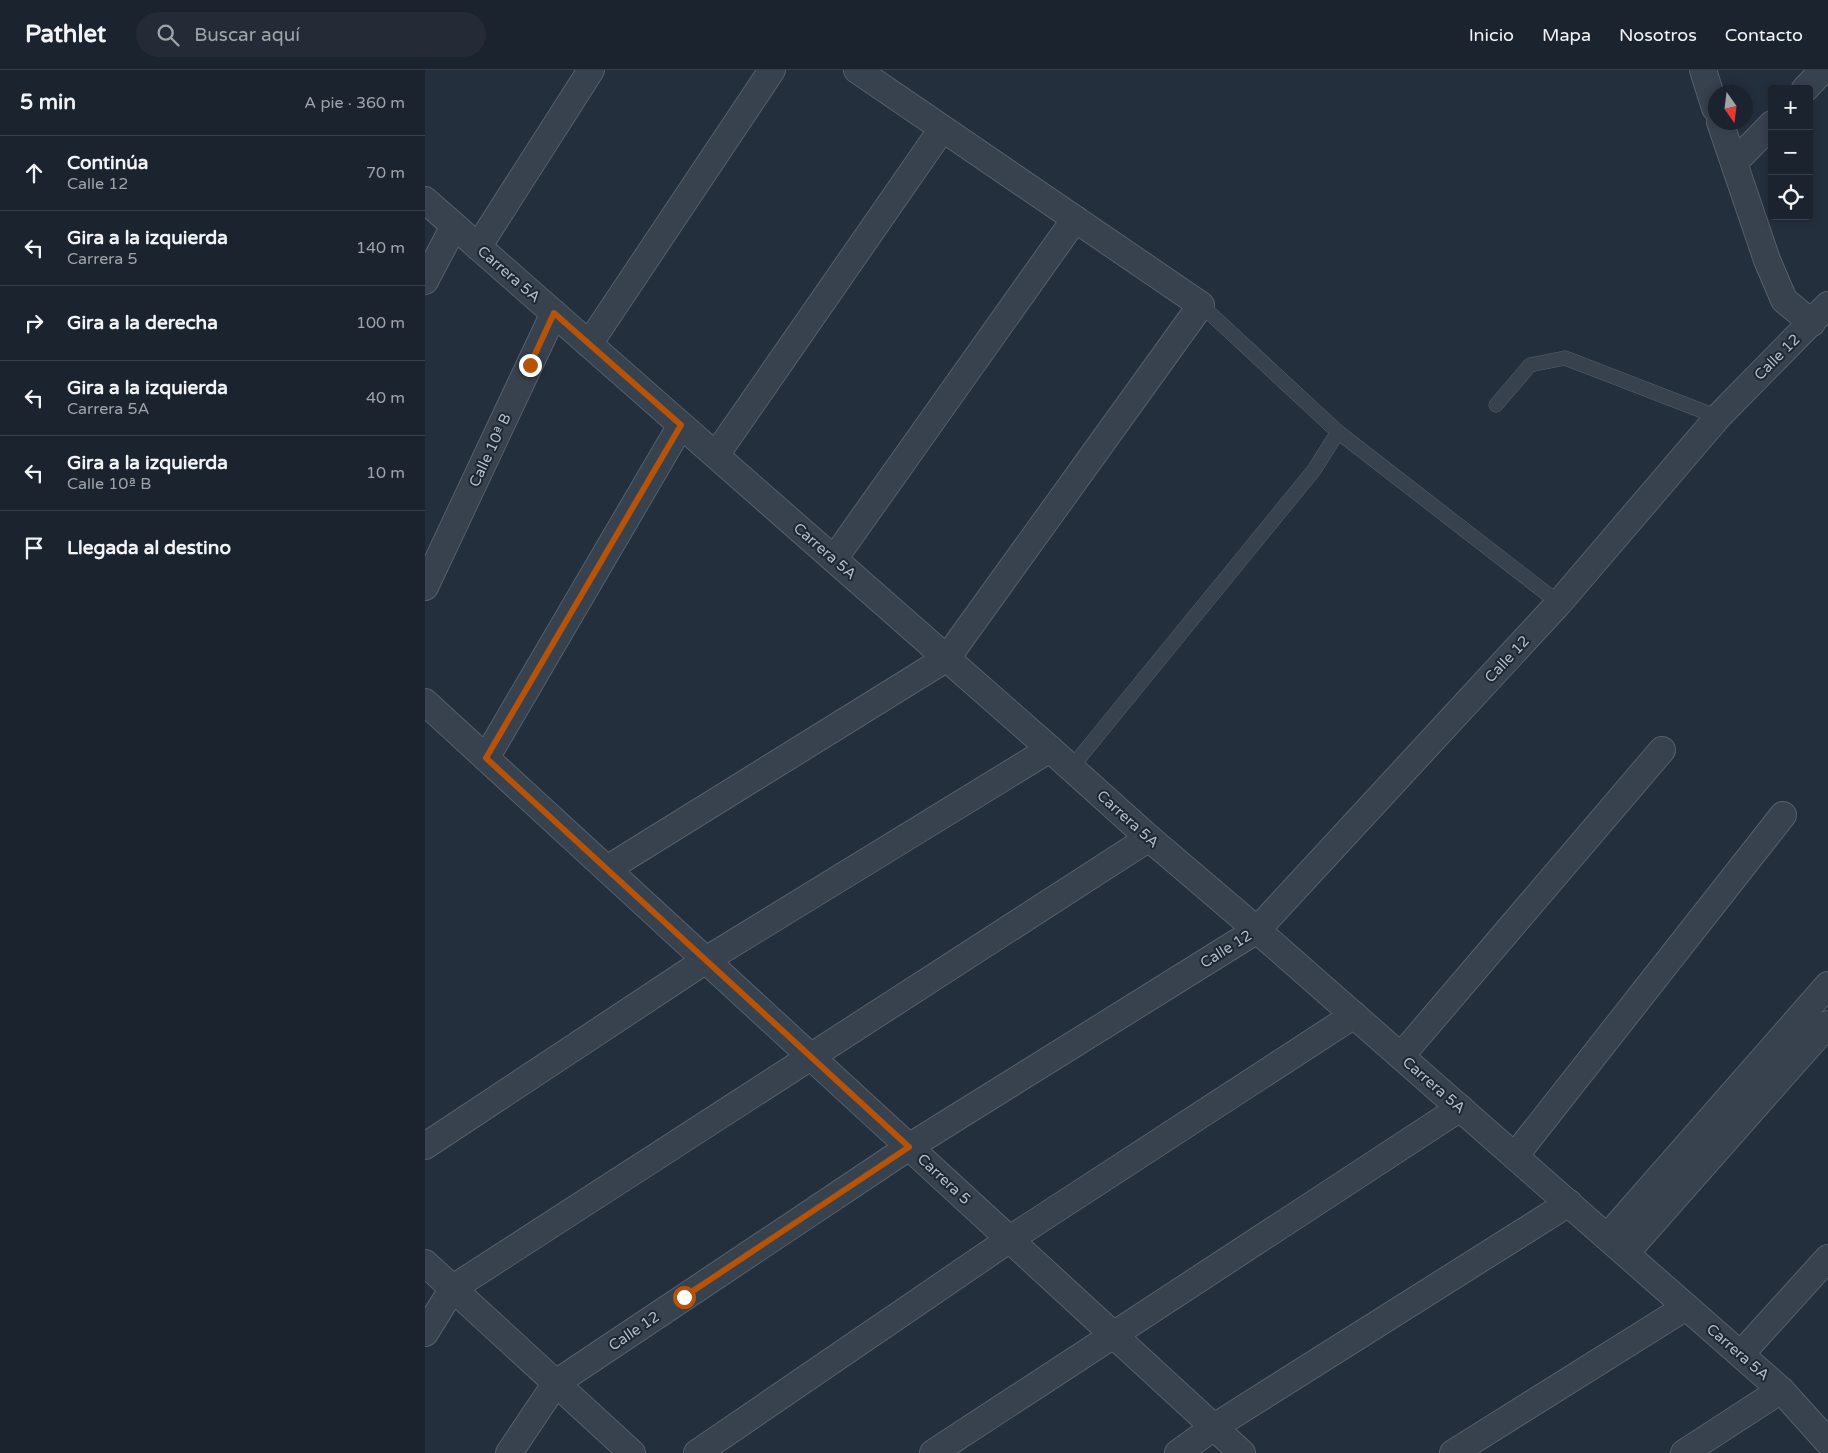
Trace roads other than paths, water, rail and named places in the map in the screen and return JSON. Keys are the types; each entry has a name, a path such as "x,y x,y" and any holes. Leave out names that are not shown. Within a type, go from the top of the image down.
{"street":[{"path":"478,246 591,70"},
{"path":"589,344 772,70"},
{"path":"607,869 947,658 1201,305 857,70"},
{"path":"1703,70 1708,86"},
{"path":"1809,85 1823,70"},
{"path":"715,455 942,128"},
{"path":"1734,163 1768,128"},
{"path":"1723,130 1767,260 1784,300 1820,314"},
{"name":"Carrera 5A","path":"425,200 1050,748 1149,838 1257,930 1741,1354 1781,1390 1828,1442"},
{"path":"834,559 1075,219"},
{"path":"425,280 455,226"},
{"name":"Calle 10ª B","path":"425,587 554,313"},
{"name":"Calle 12","path":"509,1453 555,1383 909,1147 1257,930 1559,603 1718,417 1820,314"},
{"path":"486,758 681,425"},
{"name":"Carrera 5","path":"425,702 1242,1453"},
{"path":"425,1146 706,960 1050,748"},
{"path":"1401,1056 1662,750"},
{"path":"1515,1156 1783,815"},
{"path":"425,1333 453,1288 1149,838"},
{"path":"1616,1245 1828,985"},
{"path":"697,1453 1010,1239 1354,1015"},
{"path":"1616,1245 1828,1024"},
{"path":"933,1453 1460,1108"},
{"path":"1178,1453 1215,1427 1569,1203"},
{"path":"1741,1354 1828,1258"},
{"path":"425,1263 632,1453"},
{"path":"1453,1453 1686,1307"},
{"path":"1684,1453 1781,1390"}],"lane":[{"path":"1201,305 1338,432 1559,603"},
{"path":"1496,405 1530,365 1565,358 1718,417"},
{"path":"1071,768 1314,470 1338,432"}]}
